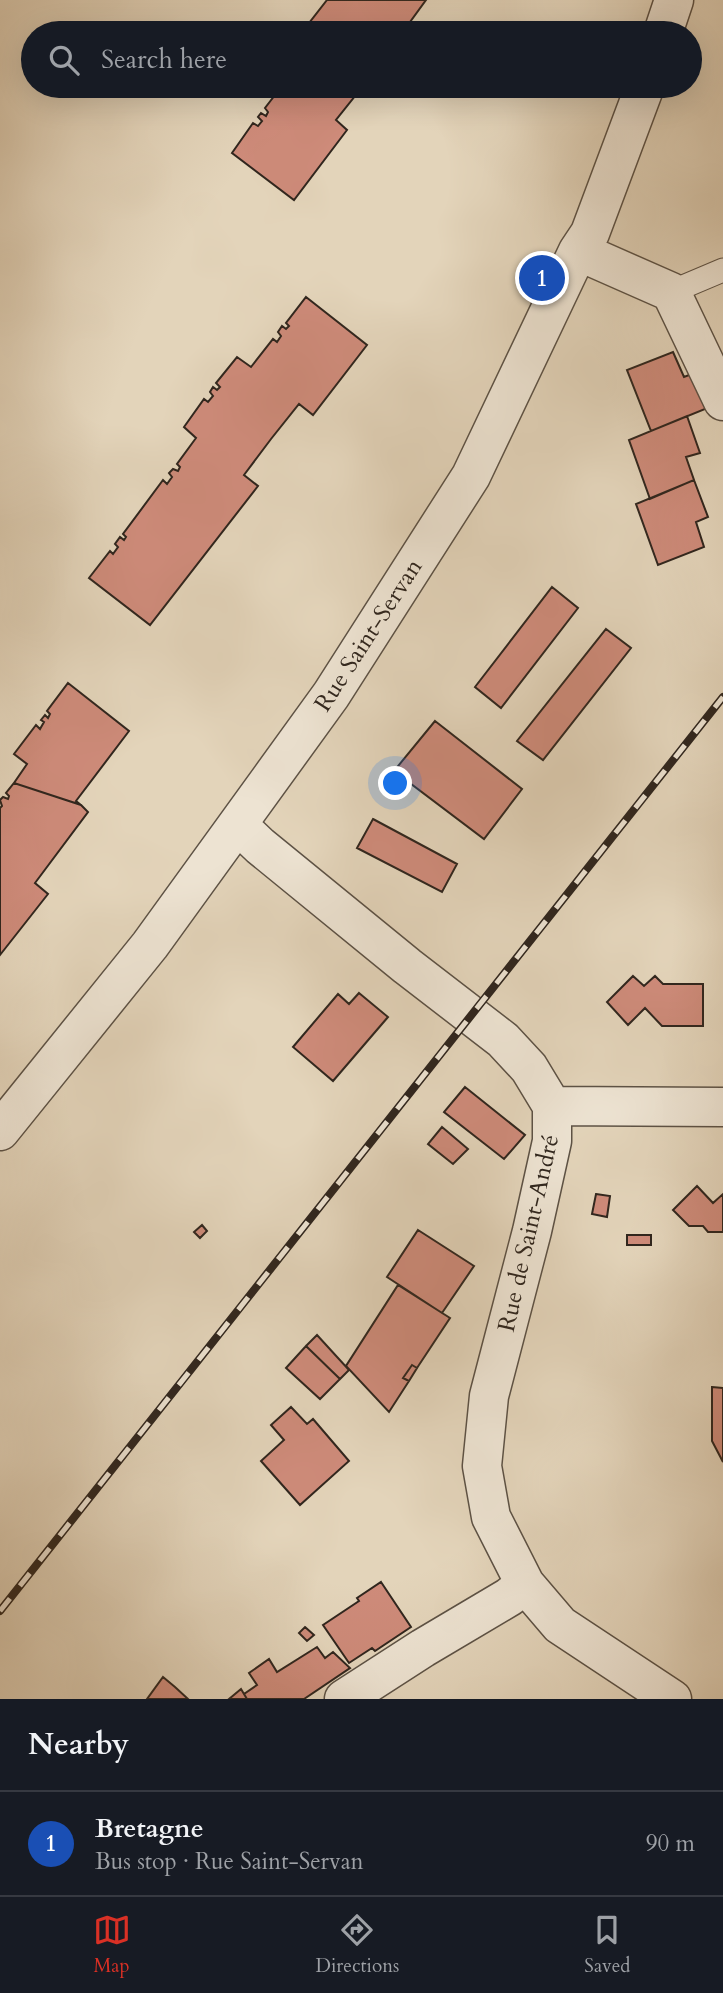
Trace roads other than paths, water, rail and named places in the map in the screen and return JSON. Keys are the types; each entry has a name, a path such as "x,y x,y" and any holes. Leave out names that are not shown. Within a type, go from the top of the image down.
{"street":[{"path":"667,21 674,0"},
{"name":"Rue Saint-Servan","path":"0,1131 106,1001 238,825 331,695 471,476 578,251 590,233 641,98"},
{"path":"578,251 671,292 723,401"},
{"name":"Rue de Saint-André","path":"238,825 407,966 503,1040 529,1068 552,1106 550,1154 533,1231 489,1396 482,1466 491,1517 525,1584 560,1625 671,1699"},
{"path":"552,1106 723,1107"},
{"path":"344,1699 509,1597 525,1584"}],"lane":[{"path":"671,292 723,270"}],"railway":[{"path":"0,1611 723,697"}],"place":[{"name":"Bretagne","path":"542,278"}]}
